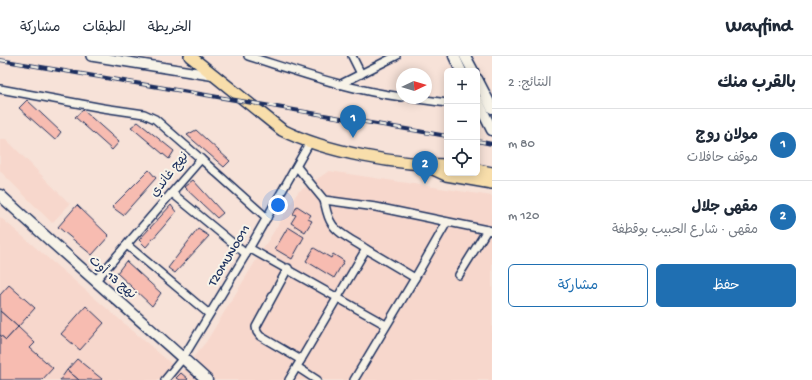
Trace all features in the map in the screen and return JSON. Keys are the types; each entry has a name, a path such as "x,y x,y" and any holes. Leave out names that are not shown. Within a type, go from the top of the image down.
{"main road":[{"path":"454,56 460,68"},
{"path":"465,56 471,68"},
{"path":"193,58 282,130 310,142 361,155 425,165 444,165"},
{"path":"480,85 492,108"},
{"path":"479,104 492,130"},
{"path":"425,165 446,175 492,183"},
{"path":"480,171 492,173"},
{"name":"نهج 13 أوت","path":"0,195 207,380"}],"street":[{"path":"91,56 216,76"},
{"path":"248,56 339,84 375,93 396,96"},
{"path":"352,56 361,74"},
{"path":"339,84 396,56"},
{"name":"نهج غاندي","path":"0,89 144,114 155,119 201,159 96,280"},
{"path":"432,101 444,103"},
{"path":"480,104 492,108"},
{"name":"T20MUN0011","path":"165,380 183,358 248,251 310,142"},
{"path":"201,159 267,218"},
{"path":"297,167 324,200 326,212 332,225 345,236 415,278"},
{"path":"172,193 248,251 288,268 386,325"},
{"path":"324,200 376,207 489,231 459,274"},
{"path":"354,380 447,222"},
{"path":"127,245 209,314"},
{"path":"289,380 366,249"},
{"path":"288,268 256,327 257,332 260,336 299,364 317,380"}],"shaded area":[{"path":"0,139 6,139 70,204 52,223 0,171"},
{"path":"329,171 492,196 492,380 0,380 0,217 181,372 206,342 298,192"}],"building":[{"path":"27,100 61,132 55,140 19,108"},
{"path":"83,110 119,142 112,150 75,117"},
{"path":"138,122 174,151 169,159 131,127"},
{"path":"196,130 230,161 224,167 187,135"},
{"path":"149,170 156,178 123,215 112,207"},
{"path":"193,180 223,213 217,218 184,187"},
{"path":"77,205 109,236 92,255 58,227"},
{"path":"171,205 176,212 146,247 139,240"},
{"path":"297,206 311,215 308,219 312,221 305,232 291,223 296,215 293,214"},
{"path":"288,227 304,237 292,259 275,249"},
{"path":"198,229 209,236 175,273 168,268"},
{"path":"314,248 331,258 333,254 344,261 334,278 306,261"},
{"path":"126,261 161,293 152,306 117,273"},
{"path":"9,285 35,308 18,327 0,311 0,295"},
{"path":"86,306 104,323 80,350 61,334"},
{"path":"0,311 18,327 6,340 0,335"},
{"path":"18,327 35,343 30,348 53,368 42,380 0,380 0,335 6,340"},
{"path":"77,359 102,379 79,380 67,370"},
{"path":"67,370 79,380 60,380"},
{"path":"181,373 188,379 187,380 179,380 176,378"}],"railway":[{"path":"0,60 444,135"},
{"path":"480,142 492,144"}],"place":[{"name":"مولان روج","path":"353,138"},
{"name":"مقهى جلال","path":"425,184"}]}
